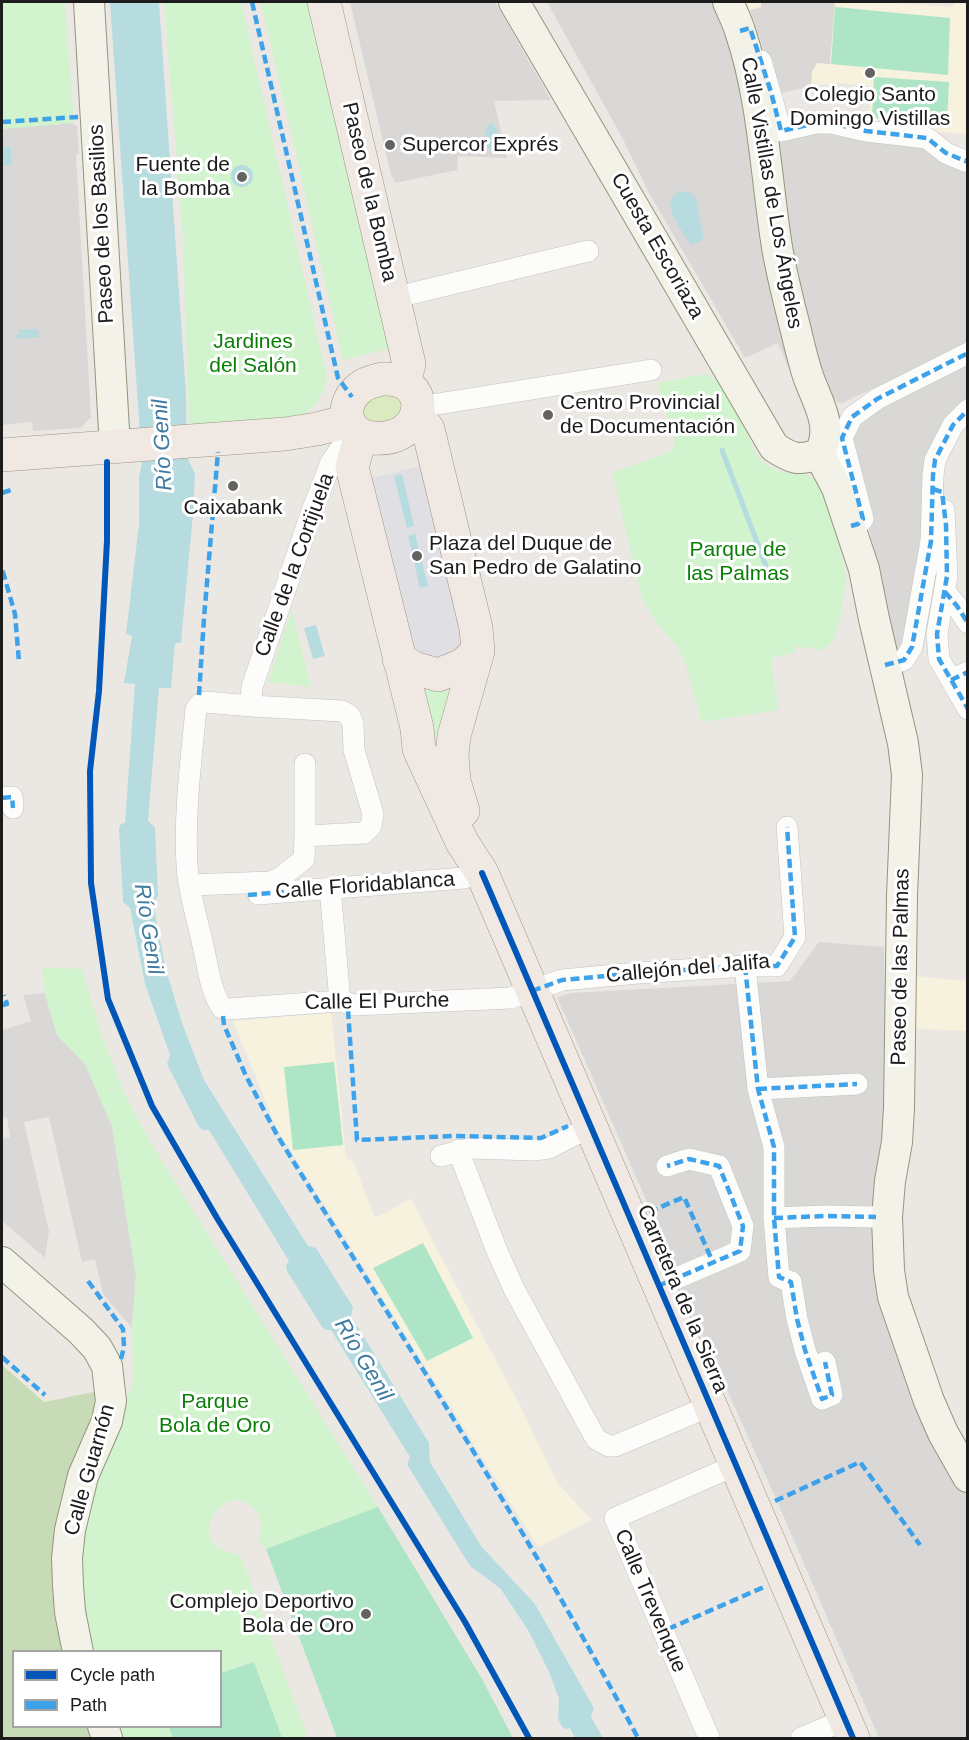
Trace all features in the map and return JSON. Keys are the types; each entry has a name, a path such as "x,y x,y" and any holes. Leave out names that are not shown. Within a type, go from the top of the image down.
{"main road":[{"name":"Paseo de la Bomba","path":"324,2 409,364 413,402"},
{"path":"382,379 392,379 413,402 428,429 476,628 478,651 454,736 453,756 454,781 482,873 462,842 419,748 417,728 352,467 354,428 346,409 359,388 382,379"},
{"path":"2,455 285,434 317,429 354,428 374,438 387,437 400,433 409,426 413,402"},
{"path":"399,659 414,668 438,675 464,665 478,651"},
{"path":"417,728 430,751 444,758 453,756"},
{"name":"Carretera de la Sierra","path":"482,873 849,1729"}],"street":[{"name":"Paseo de los Basilios","path":"89,2 128,446"},
{"name":"Cuesta Escoriaza","path":"514,2 774,447 789,458 805,459 819,454"},
{"name":"Calle Vistillas de Los Ángeles","path":"728,2 749,62 759,113 777,249 805,367 824,417 826,432 824,446 819,454"},
{"path":"740,31 750,28 781,131 816,123 831,123 866,131 927,138 946,153 965,161 968,160"},
{"path":"393,298 588,251"},
{"path":"851,526 863,519 842,438 852,417 877,399 968,353"},
{"path":"413,402 651,370"},
{"path":"885,665 904,660 912,647 931,541 935,460 953,425 968,410"},
{"name":"Calle de la Cortijuela","path":"251,706 252,687 312,511 330,464 354,428"},
{"name":"Paseo de las Palmas","path":"819,454 833,478 864,569 903,743 907,776 901,908 899,1108 887,1217 889,1270 893,1297 926,1393 943,1432 968,1477"},
{"path":"933,489 942,492 946,525 947,576 937,634 939,659 959,676 968,708"},
{"path":"945,592 968,623"},
{"path":"305,764 304,859 280,878 270,882 190,885 187,866 188,793 196,709 200,704 206,702 342,711 350,716 353,724 354,750 372,814 371,826 364,833 305,836"},
{"name":"Callejón del Jalifa","path":"532,991 562,980 745,966 777,966 795,937 787,827"},
{"name":"Calle Floridablanca","path":"248,895 464,878 482,873"},
{"name":"Calle El Purche","path":"190,885 216,999 222,1008 340,1000 355,1005 506,998 532,991"},
{"path":"330,888 340,1000"},
{"path":"745,966 758,1089 774,1147 774,1218 779,1276 790,1282 805,1350 822,1399 832,1395 825,1362"},
{"path":"758,1089 857,1084"},
{"path":"590,1127 549,1148 534,1150 472,1148 449,1153 514,1289 596,1439 609,1446 615,1446 710,1406"},
{"path":"658,1286 740,1251 743,1227 719,1166 689,1159 667,1166"},
{"path":"774,1218 876,1217"},
{"name":"Calle Guarnón","path":"2,1262 81,1331 97,1348 107,1366 111,1401 107,1421 83,1476 70,1530 67,1558 70,1612 78,1650"},
{"name":"Calle Trevenque","path":"709,1738 615,1518 736,1465"},
{"path":"801,1738 849,1729"}],"shaded area":[{"path":"350,2 495,2 551,100 494,101 507,158 458,156 457,170 395,183 391,175"},
{"path":"547,2 716,2 730,37 797,367 789,369 778,343 745,358 648,191 623,139"},
{"name":"Colegio Santo Domingo Vistillas","path":"747,2 883,2 952,7 955,2 967,2 967,134 868,127 871,86 838,83 810,86 779,94"},
{"path":"761,2 835,2 830,64 817,63 812,72 811,86 779,94 750,10 761,7"},
{"path":"59,123 77,125 79,154 76,154 91,417 81,428 33,431 32,422 2,425 2,129 59,125"},
{"path":"826,128 928,148 967,166 967,344 840,404 825,390 812,357 772,138"},
{"path":"967,359 967,401 949,421 907,646 889,659 876,560 851,448 858,415"},
{"name":"Plaza del Duque de San Pedro de Galatino","path":"429,464 466,645 446,662 407,648 364,480"},
{"path":"819,942 884,947 886,1079 876,1217 926,1413 967,1493 967,1738 879,1738 777,1501 670,1264 647,1202 557,997 571,993 790,981"},
{"path":"909,976 967,981 967,1031 908,1028"},
{"path":"45,993 57,1035 85,1064 112,1126 136,1276 132,1328 103,1294 95,1259 82,1262 49,1117 24,1122 49,1231 45,1258 2,1221 2,1139 10,1137 7,1117 2,1118 2,1030 31,1021 23,995"},
{"path":"331,1013 346,1156 349,1161 352,1159 375,1218 411,1199 516,1398 557,1482 591,1520 538,1547 276,1127 233,1021"},
{"path":"860,1472 910,1542 866,1561 829,1486"}],"green space":[{"path":"2,2 65,2 74,123 2,129"},
{"name":"Jardines del Salón","path":"164,2 241,2 327,378 317,402 296,418 189,426 183,235"},
{"path":"261,2 311,2 391,348 343,360"},
{"path":"835,7 950,18 948,75 831,64"},
{"path":"874,77 949,82 947,122 872,118"},
{"name":"Parque de las Palmas","path":"705,374 721,386 762,462 775,470 808,475 822,485 833,517 846,579 839,625 833,640 823,650 795,646 794,653 771,658 778,710 701,722 686,665 679,649 656,622 642,598 612,472 673,450 675,440 657,383"},
{"path":"396,394 405,406 395,416 382,422 363,419 362,403 373,395"},
{"path":"292,610 311,687 268,682"},
{"path":"458,678 438,740 418,680"},
{"name":"Parque Bola de Oro","path":"42,967 82,969 101,1033 123,1090 149,1140 378,1507 266,1549 258,1541 261,1521 255,1510 243,1501 231,1501 220,1507 213,1516 209,1528 211,1540 220,1549 241,1557 308,1738 118,1738 115,1728 222,1728 222,1650 91,1650 86,1636 79,1565 88,1498 133,1383 132,1328 136,1276 112,1126 85,1064 57,1035 45,993"},
{"path":"334,1062 343,1145 293,1150 284,1067"},
{"path":"423,1243 473,1338 427,1361 373,1268"},
{"path":"2,1365 44,1402 98,1391 65,1650 12,1650 12,1728 90,1728 94,1738 2,1738"},
{"name":"Complejo Deportivo Bola de Oro","path":"378,1507 482,1679 513,1738 337,1738 266,1549"},
{"path":"254,1662 282,1738 173,1738 169,1728 222,1728 222,1673"}],"water":[{"name":"Río Genil","path":"110,2 159,2 186,394 187,457 195,474 181,643 175,643 171,688 159,688 148,821 155,827 158,896 153,903 165,966 181,1020 204,1080 308,1246 316,1248 353,1307 351,1316 429,1443 430,1462 481,1546 535,1604 594,1708 591,1717 603,1738 575,1738 570,1728 562,1727 558,1719 559,1699 550,1674 528,1630 500,1588 470,1566 408,1466 410,1457 331,1330 322,1327 287,1271 286,1266 289,1261 209,1130 199,1127 167,1064 170,1055 145,984 130,908 123,902 119,828 125,823 135,684 124,683 132,636 126,634 139,524 139,477 142,463"},
{"path":"492,123 498,134 499,146 491,150 486,145 485,139 487,126"},
{"path":"2,147 11,147 12,165 2,166"},
{"name":"Fuente de la Bomba","path":"242,165 250,168 253,176 250,184 242,187 234,184 231,176 234,168"},
{"path":"686,191 696,199 704,239 691,245 677,223 671,206 671,199 676,194"},
{"path":"38,329 39,337 17,339 16,335 19,334 19,330"},
{"path":"402,474 414,526 407,528 394,476"},
{"path":"415,534 428,586 420,588 408,536"},
{"path":"316,625 325,656 313,659 304,628"}],"waterway":[{"path":"722,450 766,566"}],"marked path":[{"path":"252,2 338,378 352,397"},
{"path":"740,31 750,28 781,131 816,123 831,123 866,131 927,138 946,153 965,161 968,160"},
{"path":"2,122 78,117"},
{"path":"851,526 863,519 842,438 852,417 877,399 968,353"},
{"path":"885,665 904,660 912,647 931,541 935,460 953,425 968,410"},
{"path":"199,695 218,452"},
{"path":"2,493 14,489"},
{"path":"933,489 942,492 946,525 947,576 937,634 939,659 968,709"},
{"path":"2,572 15,614 19,662"},
{"path":"945,592 968,623"},
{"path":"951,680 968,672"},
{"path":"2,798 12,797 13,808"},
{"path":"532,991 562,980 745,966 777,966 795,937 787,827"},
{"path":"248,895 330,888"},
{"path":"745,966 758,1089 774,1147 774,1218 779,1277 791,1282 805,1350 822,1399 832,1395 825,1362"},
{"path":"2,1005 7,1004 4,995"},
{"path":"348,1010 357,1140 454,1136 541,1138 568,1126"},
{"path":"223,1016 224,1025 246,1076 277,1135 508,1509 638,1738"},
{"path":"758,1089 857,1084"},
{"path":"658,1286 740,1251 743,1226 719,1166 689,1159 667,1166"},
{"path":"649,1212 684,1197 711,1258"},
{"path":"774,1218 876,1217"},
{"path":"88,1281 123,1329 124,1347 121,1359"},
{"path":"2,1357 45,1395"},
{"path":"775,1501 860,1462 920,1545"},
{"path":"668,1629 764,1587"}],"cycle path":[{"path":"107,462 107,541 99,691 90,771 91,883 108,999 152,1106 217,1218 465,1622 529,1738"},
{"path":"482,873 853,1738"}],"place":[{"name":"Colegio Santo Domingo Vistillas","path":"870,73"},
{"name":"Supercor Exprés","path":"390,145"},
{"name":"Fuente de la Bomba","path":"242,177"},
{"name":"Centro Provincial de Documentación","path":"548,415"},
{"name":"Caixabank","path":"233,486"},
{"name":"Plaza del Duque de San Pedro de Galatino","path":"417,556"},
{"name":"Complejo Deportivo Bola de Oro","path":"366,1614"}]}
